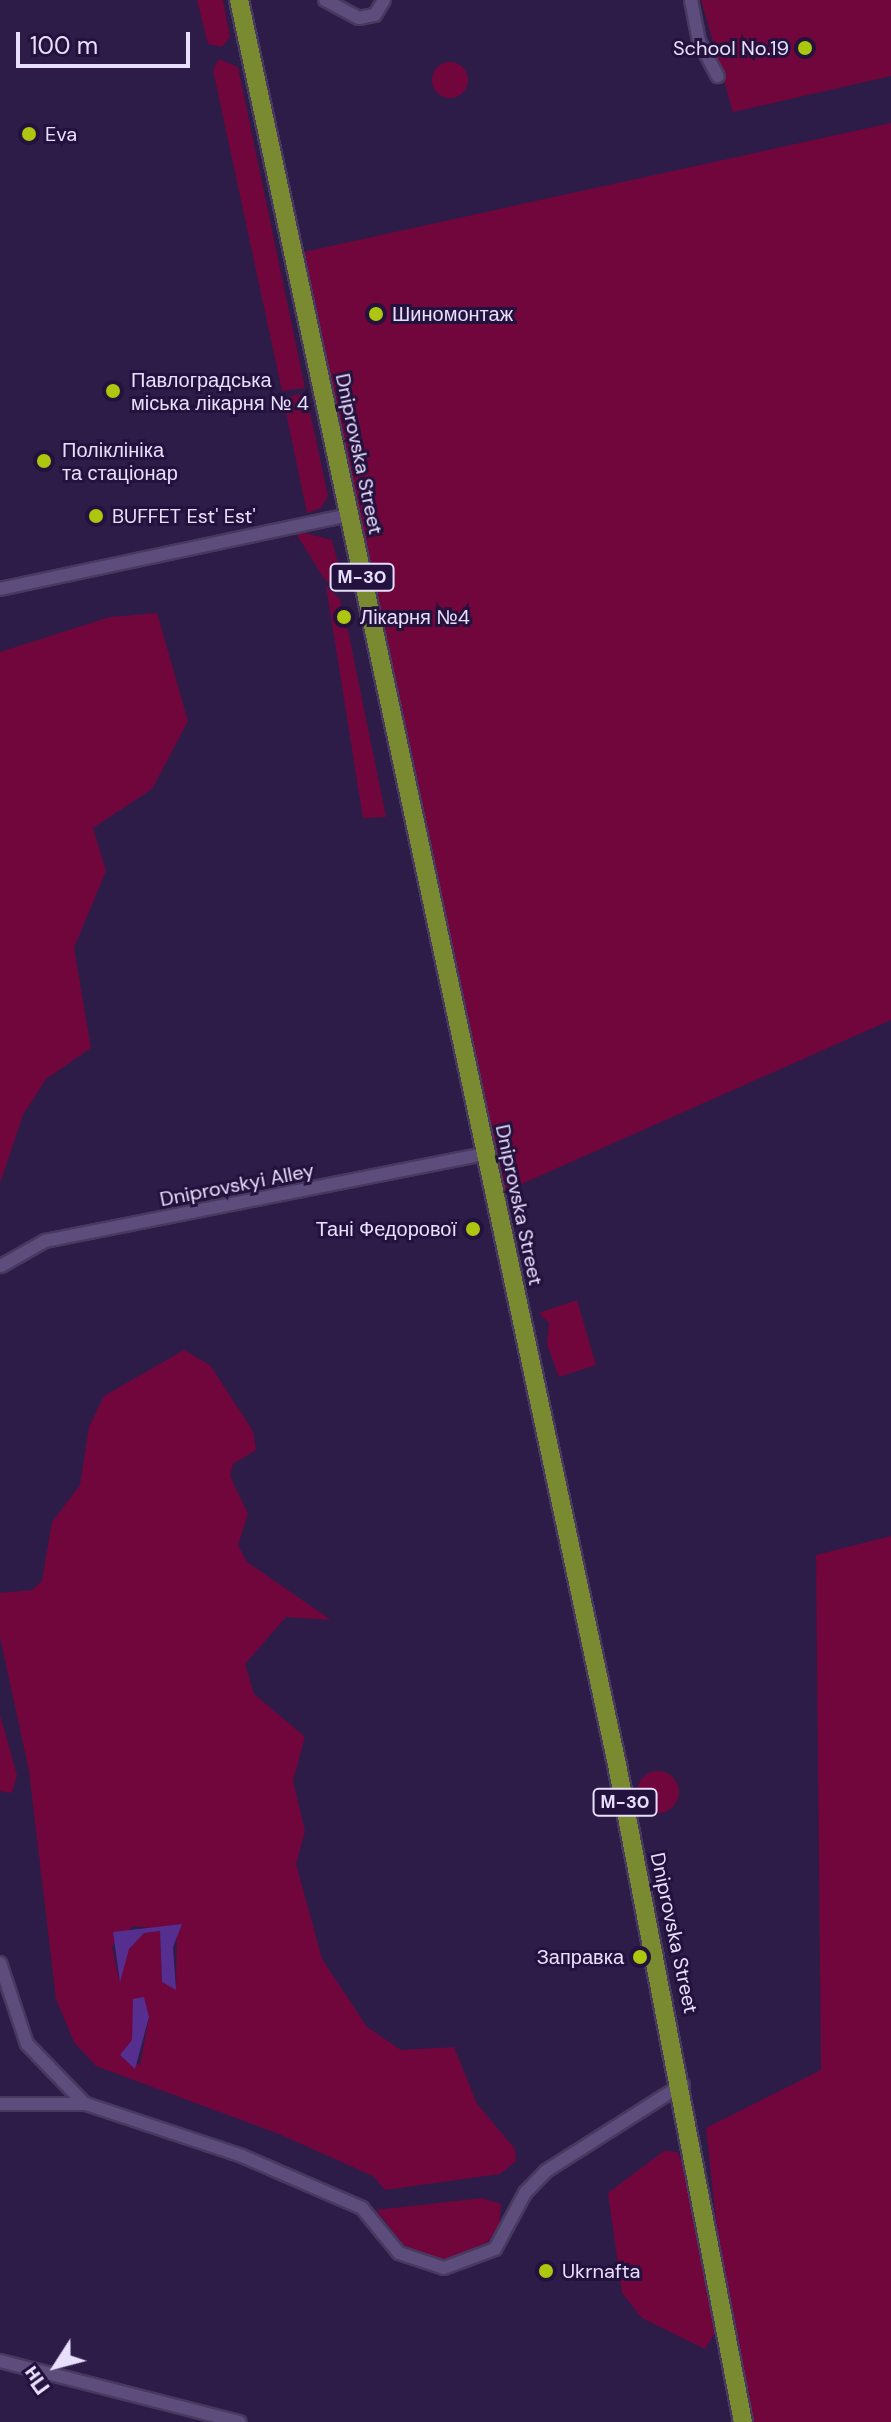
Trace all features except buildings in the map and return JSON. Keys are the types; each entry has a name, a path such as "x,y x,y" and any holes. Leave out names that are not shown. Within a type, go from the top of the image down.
{"highway":[{"name":"Dniprovska Street","path":"239,0 683,2084 743,2422"}],"street":[{"path":"325,0 359,18 375,15 384,0"},
{"path":"691,0 699,41 718,76"},
{"path":"0,589 349,515"},
{"name":"Dniprovskyi Alley","path":"1,1266 45,1241 485,1154"},
{"path":"0,1963 27,2044 86,2104"},
{"path":"0,2104 86,2104 343,2199 372,2215 399,2253 444,2268 495,2249 525,2193 546,2171 683,2084"},
{"path":"0,2361 239,2422"}],"shaded area":[{"path":"197,0 223,0 230,37 222,47 208,44"},
{"name":"School No.19","path":"701,0 891,0 891,76 733,112"},
{"path":"219,59 238,67 305,388 282,391 213,70"},
{"path":"450,62 463,67 468,80 463,93 450,98 437,93 432,80 437,67"},
{"path":"891,123 891,1020 490,1198 290,255"},
{"path":"306,393 328,496 321,508 307,513 283,398"},
{"path":"294,530 332,540 346,594 325,580"},
{"path":"326,586 341,600 339,622 348,630 386,817 363,818"},
{"path":"157,613 188,721 152,789 93,828 106,871 74,948 91,1048 46,1079 23,1115 0,1183 0,652 110,617"},
{"path":"577,1300 596,1365 559,1377 547,1344 549,1323 539,1313"},
{"path":"184,1350 210,1365 253,1431 256,1450 233,1464 230,1476 248,1514 238,1545 247,1562 331,1620 286,1617 245,1664 254,1694 305,1737 293,1781 305,1831 296,1864 322,1959 367,2027 401,2050 454,2047 477,2104 515,2149 516,2161 500,2174 385,2190 373,2176 279,2134 96,2066 74,2042 56,1999 29,1771 0,1637 0,1593 32,1590 42,1581 52,1522 80,1485 89,1427 104,1396","holes":["133,1926 177,1931 176,1985 162,1982 160,1931 144,1933 129,1949 119,1980 112,1946","136,2003 149,2017 140,2065 120,2056 132,2040"]},
{"path":"891,1536 891,2422 738,2422 706,2128 821,2070 816,1555"},
{"path":"0,1715 17,1775 12,1793 0,1791"},
{"path":"658,1771 673,1777 679,1792 673,1807 658,1813 643,1807 637,1792 643,1777"},
{"path":"182,1924 173,1947 176,1990 162,1982 160,1931 144,1933 129,1949 120,1982 113,1932"},
{"path":"144,1997 149,2017 135,2069 120,2055 132,2040 133,1999"},
{"path":"664,2151 677,2152 685,2167 716,2331 705,2349 642,2318 622,2293 608,2193"},
{"path":"482,2198 501,2204 499,2230 480,2249 445,2259 409,2252 376,2210"}],"place":[{"name":"School No.19","path":"805,48"},
{"name":"Eva","path":"29,134"},
{"name":"Шиномонтаж","path":"376,314"},
{"name":"Павлоградська міська лікарня № 4","path":"113,391"},
{"name":"Поліклініка та стаціонар","path":"44,461"},
{"name":"BUFFET Est' Est'","path":"96,516"},
{"name":"Лікарня №4","path":"344,617"},
{"name":"Тані Федорової","path":"473,1229"},
{"name":"Заправка","path":"640,1957"},
{"name":"Ukrnafta","path":"546,2271"}]}
